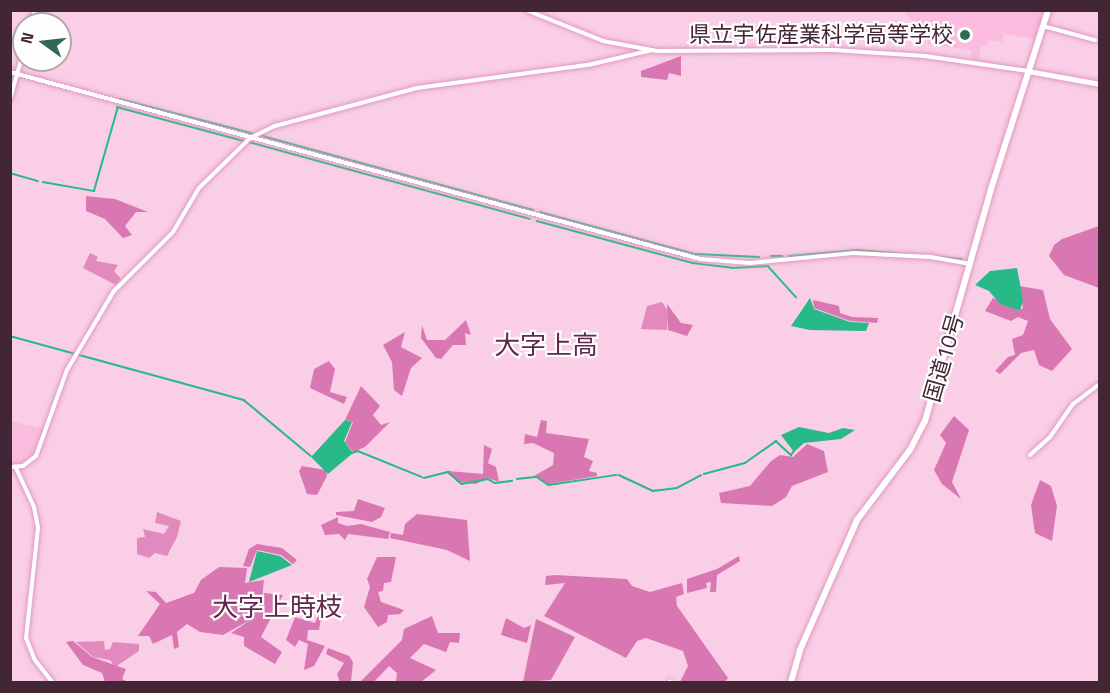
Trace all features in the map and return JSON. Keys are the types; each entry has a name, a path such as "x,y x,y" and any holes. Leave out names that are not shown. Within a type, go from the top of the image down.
{"highway":[{"name":"国道10号","path":"791,682 800,650 857,520 910,450 923,426 1048,10"}],"main road":[{"path":"1029,71 1100,84"}],"street":[{"path":"526,10 595,39 652,50 845,51 925,56 1029,71"},
{"path":"1043,26 1095,40"},
{"path":"52,682 35,660 26,638 38,528 33,502 13,467 36,456 76,354 121,281 173,232 199,188 251,138 417,88 588,65 652,50"},
{"path":"10,72 700,259 750,263 853,254 931,257 970,264"},
{"path":"10,99 17,74"},
{"path":"1030,455 1050,437 1073,404 1100,384"}],"shaded area":[{"name":"県立宇佐産業科学高等学校","path":"905,11 1044,11 1035,39 1004,34 1002,42 989,40 988,46 981,46 979,60 972,59 971,50 928,44 927,29 910,19"},
{"path":"681,56 681,76 669,73 667,80 641,77 641,71"},
{"path":"86,196 115,199 148,212 136,212 125,226 132,235 123,238 105,219 86,211"},
{"path":"1099,226 1100,288 1064,275 1049,256 1054,245 1062,239"},
{"path":"90,253 98,257 96,261 118,265 114,271 121,279 116,285 83,268"},
{"path":"1017,268 1023,300 1020,311 1000,304 989,291 975,285 990,271"},
{"path":"1019,286 1043,290 1050,319 1072,349 1052,371 1039,365 1034,350 1021,353 1000,374 995,371 1008,357 1015,355 1012,339 1023,335 1028,321 1018,317 1011,321 985,311 993,298 1019,311 1023,308"},
{"path":"810,298 814,309 850,322 869,323 866,331 810,330 791,326"},
{"path":"813,300 839,306 840,313 852,317 878,318 877,323 850,321 814,308"},
{"path":"662,302 668,311 667,330 641,329 647,306"},
{"path":"667,304 681,323 693,325 687,336 668,330"},
{"path":"466,320 471,335 465,333 466,345 453,345 441,359 436,358 421,338 422,325 427,340 445,340"},
{"path":"405,332 401,347 422,358 411,368 402,396 394,390 392,362 383,345"},
{"path":"329,361 335,369 330,392 347,397 344,404 310,388 314,369"},
{"path":"361,386 380,406 373,415 381,425 390,422 365,447 353,452 345,442 353,422 345,420"},
{"path":"954,416 969,430 952,482 961,499 942,484 934,470 946,443 940,435"},
{"path":"345,420 352,422 344,441 353,453 328,474 311,457"},
{"path":"541,420 547,421 546,433 589,439 584,457 593,461 589,471 597,473 597,476 549,484 534,476 553,465 554,453 533,443 524,444 525,434 537,437"},
{"path":"10,421 44,429 33,456 23,465 11,466"},
{"path":"799,427 829,433 843,428 855,430 841,439 804,443 794,452 781,435"},
{"path":"807,444 824,451 828,472 792,486 786,497 772,506 721,503 719,493 750,486 771,461 780,455 793,457"},
{"path":"484,445 492,449 488,463 496,467 499,482 488,478 476,484 457,482 448,471 483,474"},
{"path":"302,466 326,470 327,476 317,495 307,494 299,471"},
{"path":"1040,480 1051,486 1057,506 1052,541 1035,533 1031,505"},
{"path":"358,499 385,508 381,517 372,522 336,515 336,512 354,511"},
{"path":"157,512 181,521 177,537 167,556 155,553 149,558 137,554 137,538 145,537 143,529 164,534 169,526 155,523"},
{"path":"417,514 467,520 470,561 447,550 390,538 391,533 403,535 405,524"},
{"path":"338,517 338,523 347,526 361,524 390,532 388,539 348,534 345,540 339,534 325,535 321,525"},
{"path":"257,544 282,548 297,560 293,564 281,555 257,550 250,567 243,566 249,549"},
{"path":"257,551 280,556 292,565 249,582"},
{"path":"739,556 740,561 717,575 716,592 710,592 711,582 706,583 707,588 687,593 687,579 717,569"},
{"path":"377,557 396,557 391,582 384,583 383,591 378,592 381,602 404,610 400,614 388,615 387,622 378,627 364,607 370,587 367,579"},
{"path":"219,567 247,568 245,583 264,580 262,598 264,593 283,595 261,637 282,652 275,664 244,646 244,637 231,633 252,619 223,635 200,632 187,624 177,632 179,647 174,649 172,635 153,644 149,636 138,636 160,604 146,591 156,592 166,603 194,593 201,580"},
{"path":"546,576 627,579 632,586 650,592 682,583 684,594 676,597 677,606 728,678 725,682 680,682 688,666 683,651 646,638 637,641 626,658 544,616 565,583 545,585"},
{"path":"319,612 322,613 319,630 308,630 307,640 325,646 314,666 304,670 308,644 299,640 295,647 286,640 295,617 315,623"},
{"path":"432,616 438,633 460,633 459,643 450,642 446,652 424,644 410,658 436,670 421,682 396,682 397,673 389,666 374,682 360,682 402,640 404,629"},
{"path":"506,618 524,628 531,625 527,643 501,635"},
{"path":"536,619 575,637 551,680 523,682"},
{"path":"73,641 92,657 126,669 122,679 128,682 105,682 102,673 83,665 66,642"},
{"path":"104,641 105,650 110,649 113,642 139,644 139,651 115,667 110,660 93,657 76,642"},
{"path":"328,648 349,656 353,662 351,682 340,682 337,674 344,663 326,654"}],"waterway":[{"path":"120,99 255,134"},
{"path":"117,107 244,141"},
{"path":"43,182 94,191 118,107"},
{"path":"259,135 533,210"},
{"path":"249,142 530,219"},
{"path":"10,173 38,181"},
{"path":"540,212 695,254 759,257"},
{"path":"537,221 693,263 732,268 768,266 796,297"},
{"path":"789,256 858,250 962,259"},
{"path":"771,256 782,256"},
{"path":"10,336 244,400 311,456"},
{"path":"704,474 745,463 776,441 791,455 794,451"},
{"path":"352,453 358,451 422,477"},
{"path":"424,478 448,472 462,484 488,479 495,483 512,481"},
{"path":"517,479 537,477 549,485 616,475"},
{"path":"619,475 653,491 677,488 701,475"}],"place":[{"name":"県立宇佐産業科学高等学校","path":"965,35"}],"district":[{"name":"大字上高","path":"546,345"},
{"name":"大字上時枝","path":"277,607"}]}
